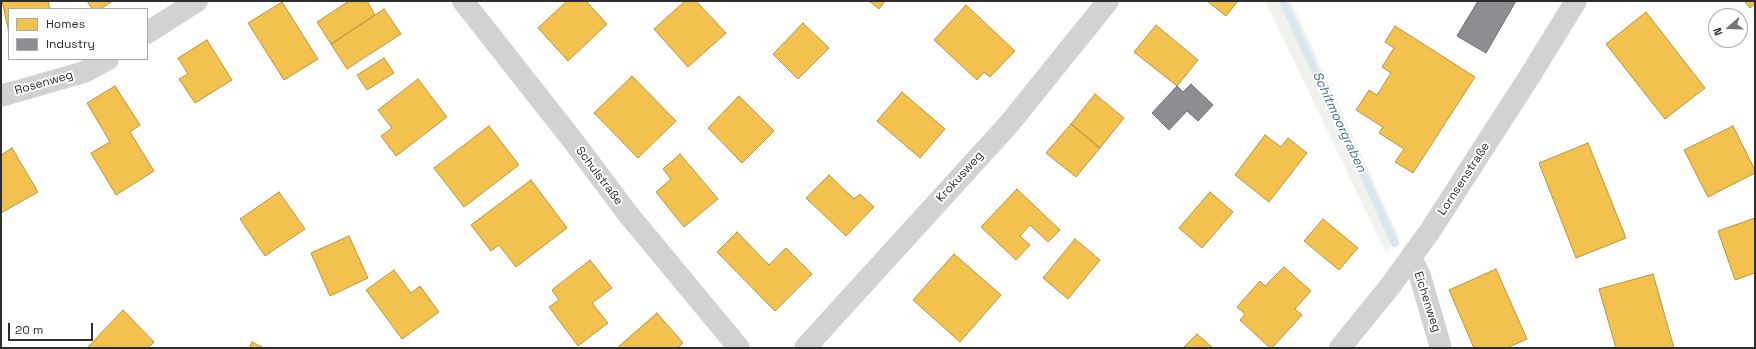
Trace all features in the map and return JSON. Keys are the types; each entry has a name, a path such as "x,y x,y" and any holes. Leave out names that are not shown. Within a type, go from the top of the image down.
{"street":[{"path":"148,32 197,1"},
{"name":"Krokusweg","path":"805,348 1009,124 1108,1"},
{"name":"Lornsenstraße","path":"1340,348 1411,258 1498,126 1576,1"},
{"name":"Schulstraße","path":"465,2 628,214 739,348"},
{"name":"Rosenweg","path":"1,96 84,72 106,60"},
{"name":"Eichenweg","path":"1411,258 1420,276 1441,348"}],"shaded area":[{"path":"1265,1 1291,1 1399,237 1386,253"}],"building: Homes":[{"path":"2,1 48,1 50,8 8,8 8,28"},
{"path":"87,1 113,1 102,8 91,8"},
{"path":"349,1 367,1 375,15 331,44 317,22"},
{"path":"567,1 586,1 607,24 568,61 538,28"},
{"path":"685,1 696,1 726,33 688,67 654,29"},
{"path":"869,1 885,1 879,9"},
{"path":"1207,1 1238,1 1226,16"},
{"path":"1744,1 1755,1 1755,4 1750,8"},
{"path":"282,2 318,59 284,80 248,23"},
{"path":"966,5 1015,51 990,77 984,72 977,80 934,40"},
{"path":"384,9 401,34 347,69 331,44"},
{"path":"1646,12 1705,88 1665,119 1606,44"},
{"path":"803,23 829,48 798,79 773,54"},
{"path":"1156,25 1198,60 1177,86 1134,52"},
{"path":"1395,26 1475,77 1413,173 1395,162 1404,149 1379,133 1383,127 1356,110 1369,90 1377,95 1391,73 1382,67 1394,48 1385,42"},
{"path":"207,40 232,80 195,103 179,79 188,74 178,58"},
{"path":"384,58 394,73 367,90 357,75"},
{"path":"632,76 676,121 638,158 594,113"},
{"path":"418,79 447,117 396,156 381,136 392,128 378,110"},
{"path":"115,86 140,125 130,132 154,171 116,195 91,153 110,142 87,103"},
{"path":"902,92 945,129 920,158 877,121"},
{"path":"1095,94 1124,118 1100,148 1071,124"},
{"path":"739,96 774,131 742,163 708,128"},
{"path":"1071,124 1100,148 1076,177 1046,153"},
{"path":"489,126 519,165 464,207 434,168"},
{"path":"1733,126 1755,170 1755,173 1708,197 1684,150"},
{"path":"1265,135 1281,147 1288,138 1307,153 1269,202 1235,175"},
{"path":"1588,143 1626,238 1576,258 1539,163"},
{"path":"12,148 38,192 1,213 1,155"},
{"path":"680,154 718,199 684,227 656,192 671,179 663,169"},
{"path":"829,175 854,199 860,194 874,207 846,236 806,198"},
{"path":"531,180 567,228 516,267 499,245 491,251 471,225"},
{"path":"1017,189 1060,230 1048,242 1030,225 1020,236 1030,245 1016,260 981,227"},
{"path":"279,192 305,229 265,256 240,219"},
{"path":"1210,192 1233,212 1202,248 1179,228"},
{"path":"1755,218 1755,273 1735,280 1718,231"},
{"path":"1323,219 1358,248 1339,270 1304,241"},
{"path":"737,232 769,265 786,248 812,274 775,311 717,252"},
{"path":"349,236 368,278 330,296 311,253"},
{"path":"1075,239 1100,260 1068,299 1043,278"},
{"path":"954,254 1001,295 960,342 913,300"},
{"path":"590,260 612,288 592,303 608,323 578,346 549,307 559,300 552,290"},
{"path":"1284,267 1311,291 1295,309 1302,315 1272,348 1270,348 1240,320 1245,314 1237,307 1260,281 1265,286"},
{"path":"1496,269 1527,339 1507,348 1474,348 1449,290"},
{"path":"394,270 411,293 420,286 439,312 402,339 366,290"},
{"path":"1653,274 1674,348 1616,348 1599,289"},
{"path":"123,310 154,342 148,348 87,348"},
{"path":"657,313 683,343 678,348 617,348"},
{"path":"1197,334 1213,348 1183,348"},
{"path":"252,342 264,348 249,348"}],"building: Industry":[{"path":"1478,1 1516,1 1486,53 1457,36"},
{"path":"1191,84 1213,105 1198,121 1187,111 1169,130 1152,113 1177,86 1183,92"}],"waterway":[{"name":"Schitmoorgraben","path":"1283,1 1395,243"}]}
